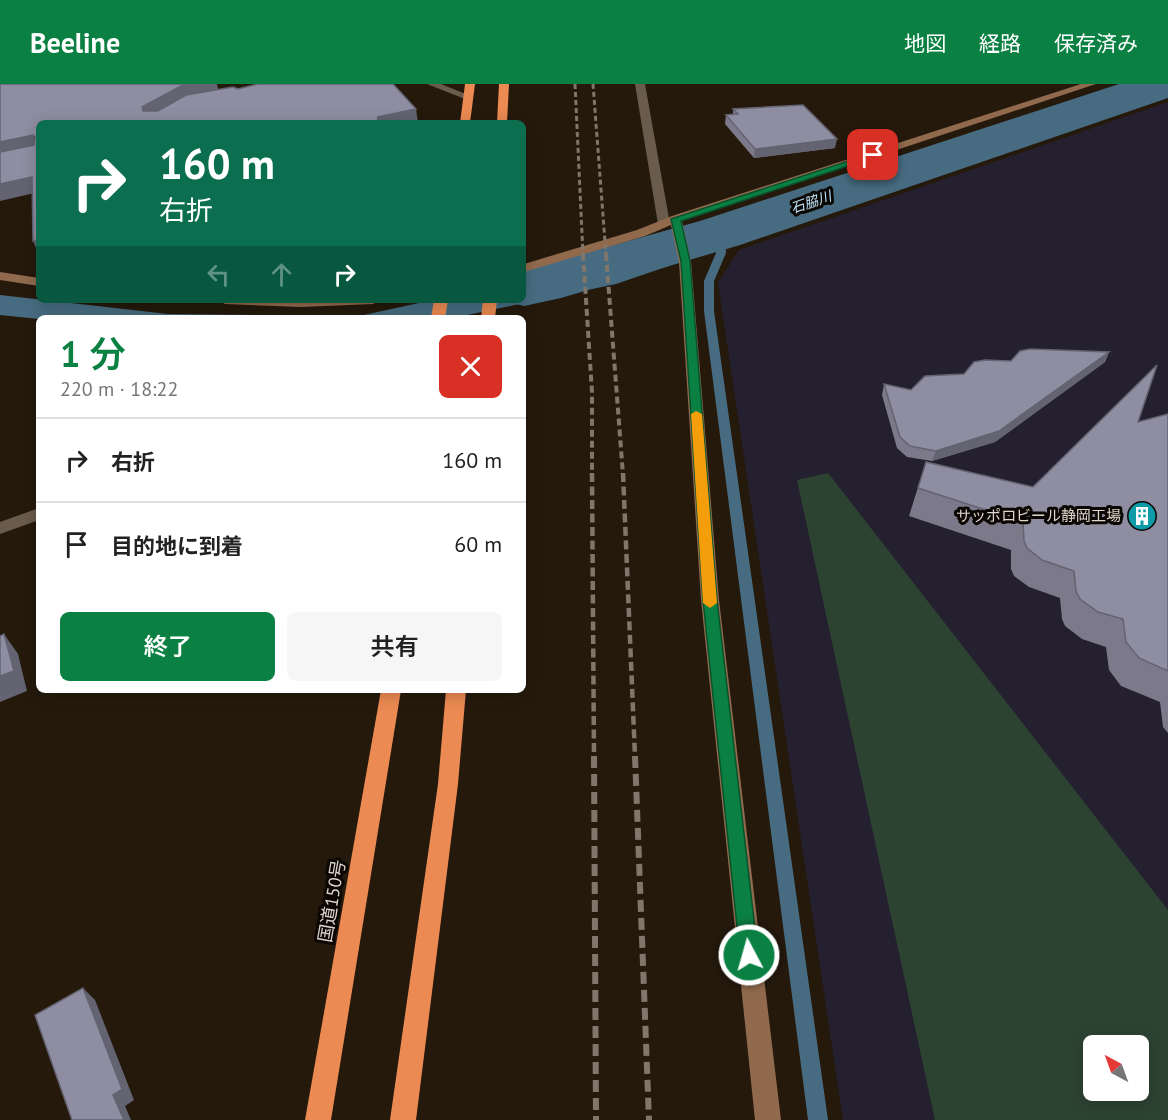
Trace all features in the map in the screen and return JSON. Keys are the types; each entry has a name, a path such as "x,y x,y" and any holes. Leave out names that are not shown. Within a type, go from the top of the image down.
{"highway":[{"path":"465,120 470,84"},
{"path":"502,120 504,84"},
{"name":"国道150号","path":"318,1120 390,693"},
{"path":"403,1120 448,784 456,693"}],"street":[{"path":"432,84 468,97"},
{"path":"640,84 670,222 685,261 710,600 768,1120"},
{"path":"526,267 641,233 1091,84"},
{"path":"0,276 36,282"},
{"path":"0,528 36,515"}],"shaded area":[{"name":"サッポロビール静岡工場","path":"1168,102 1168,1120 843,1120 718,283 739,250"}],"green space":[{"path":"828,473 1168,910 1168,1120 935,1120 797,480"}],"water":[{"path":"1138,84 1168,84 1168,95 616,284 526,303 526,280 728,235"},
{"path":"0,295 36,299 36,303 71,303 168,314 264,315 36,315 36,319 0,315"},
{"path":"419,303 525,303 467,315 364,315"}],"building":[{"path":"0,84 192,84 181,86 142,107 143,111 158,111 186,95 233,87 238,89 258,84 393,84 416,109 378,117 378,120 36,120 36,240 33,241 32,177 0,184 0,152 34,145 35,137 33,135 0,142"},
{"path":"803,105 837,139 755,149 726,115 738,114 733,109"},
{"path":"1030,349 1109,352 999,431 936,451 910,446 900,437 884,384 911,390 925,376 964,374 974,362 1011,361 1020,351"},
{"path":"1157,365 1138,422 1168,414 1168,671 1139,658 1126,642 1123,619 1098,612 1080,599 1076,591 1074,571 1042,560 1027,548 1024,541 1023,522 918,488 926,462 1033,487"},
{"path":"4,634 14,671 0,676 0,636"},
{"path":"83,988 122,1089 113,1095 124,1120 72,1120 35,1015"}],"waterway":[{"name":"石脇川","path":"526,288 561,280 720,233 1164,84"},
{"path":"720,233 721,253 709,281 709,311 818,1120"}],"railway":[{"path":"575,84 583,255"},
{"path":"593,84 606,255"},
{"path":"583,254 592,392 592,473"},
{"path":"606,254 623,475"},
{"path":"592,473 594,757"},
{"path":"623,473 635,757"},
{"path":"594,756 596,1120"},
{"path":"635,756 649,1120"}],"slow traffic":[{"path":"696,414 710,603"}],"place":[{"name":"サッポロビール静岡工場","path":"1142,516"}],"route":[{"path":"749,955 710,600 685,261 676,219 873,155"}]}
